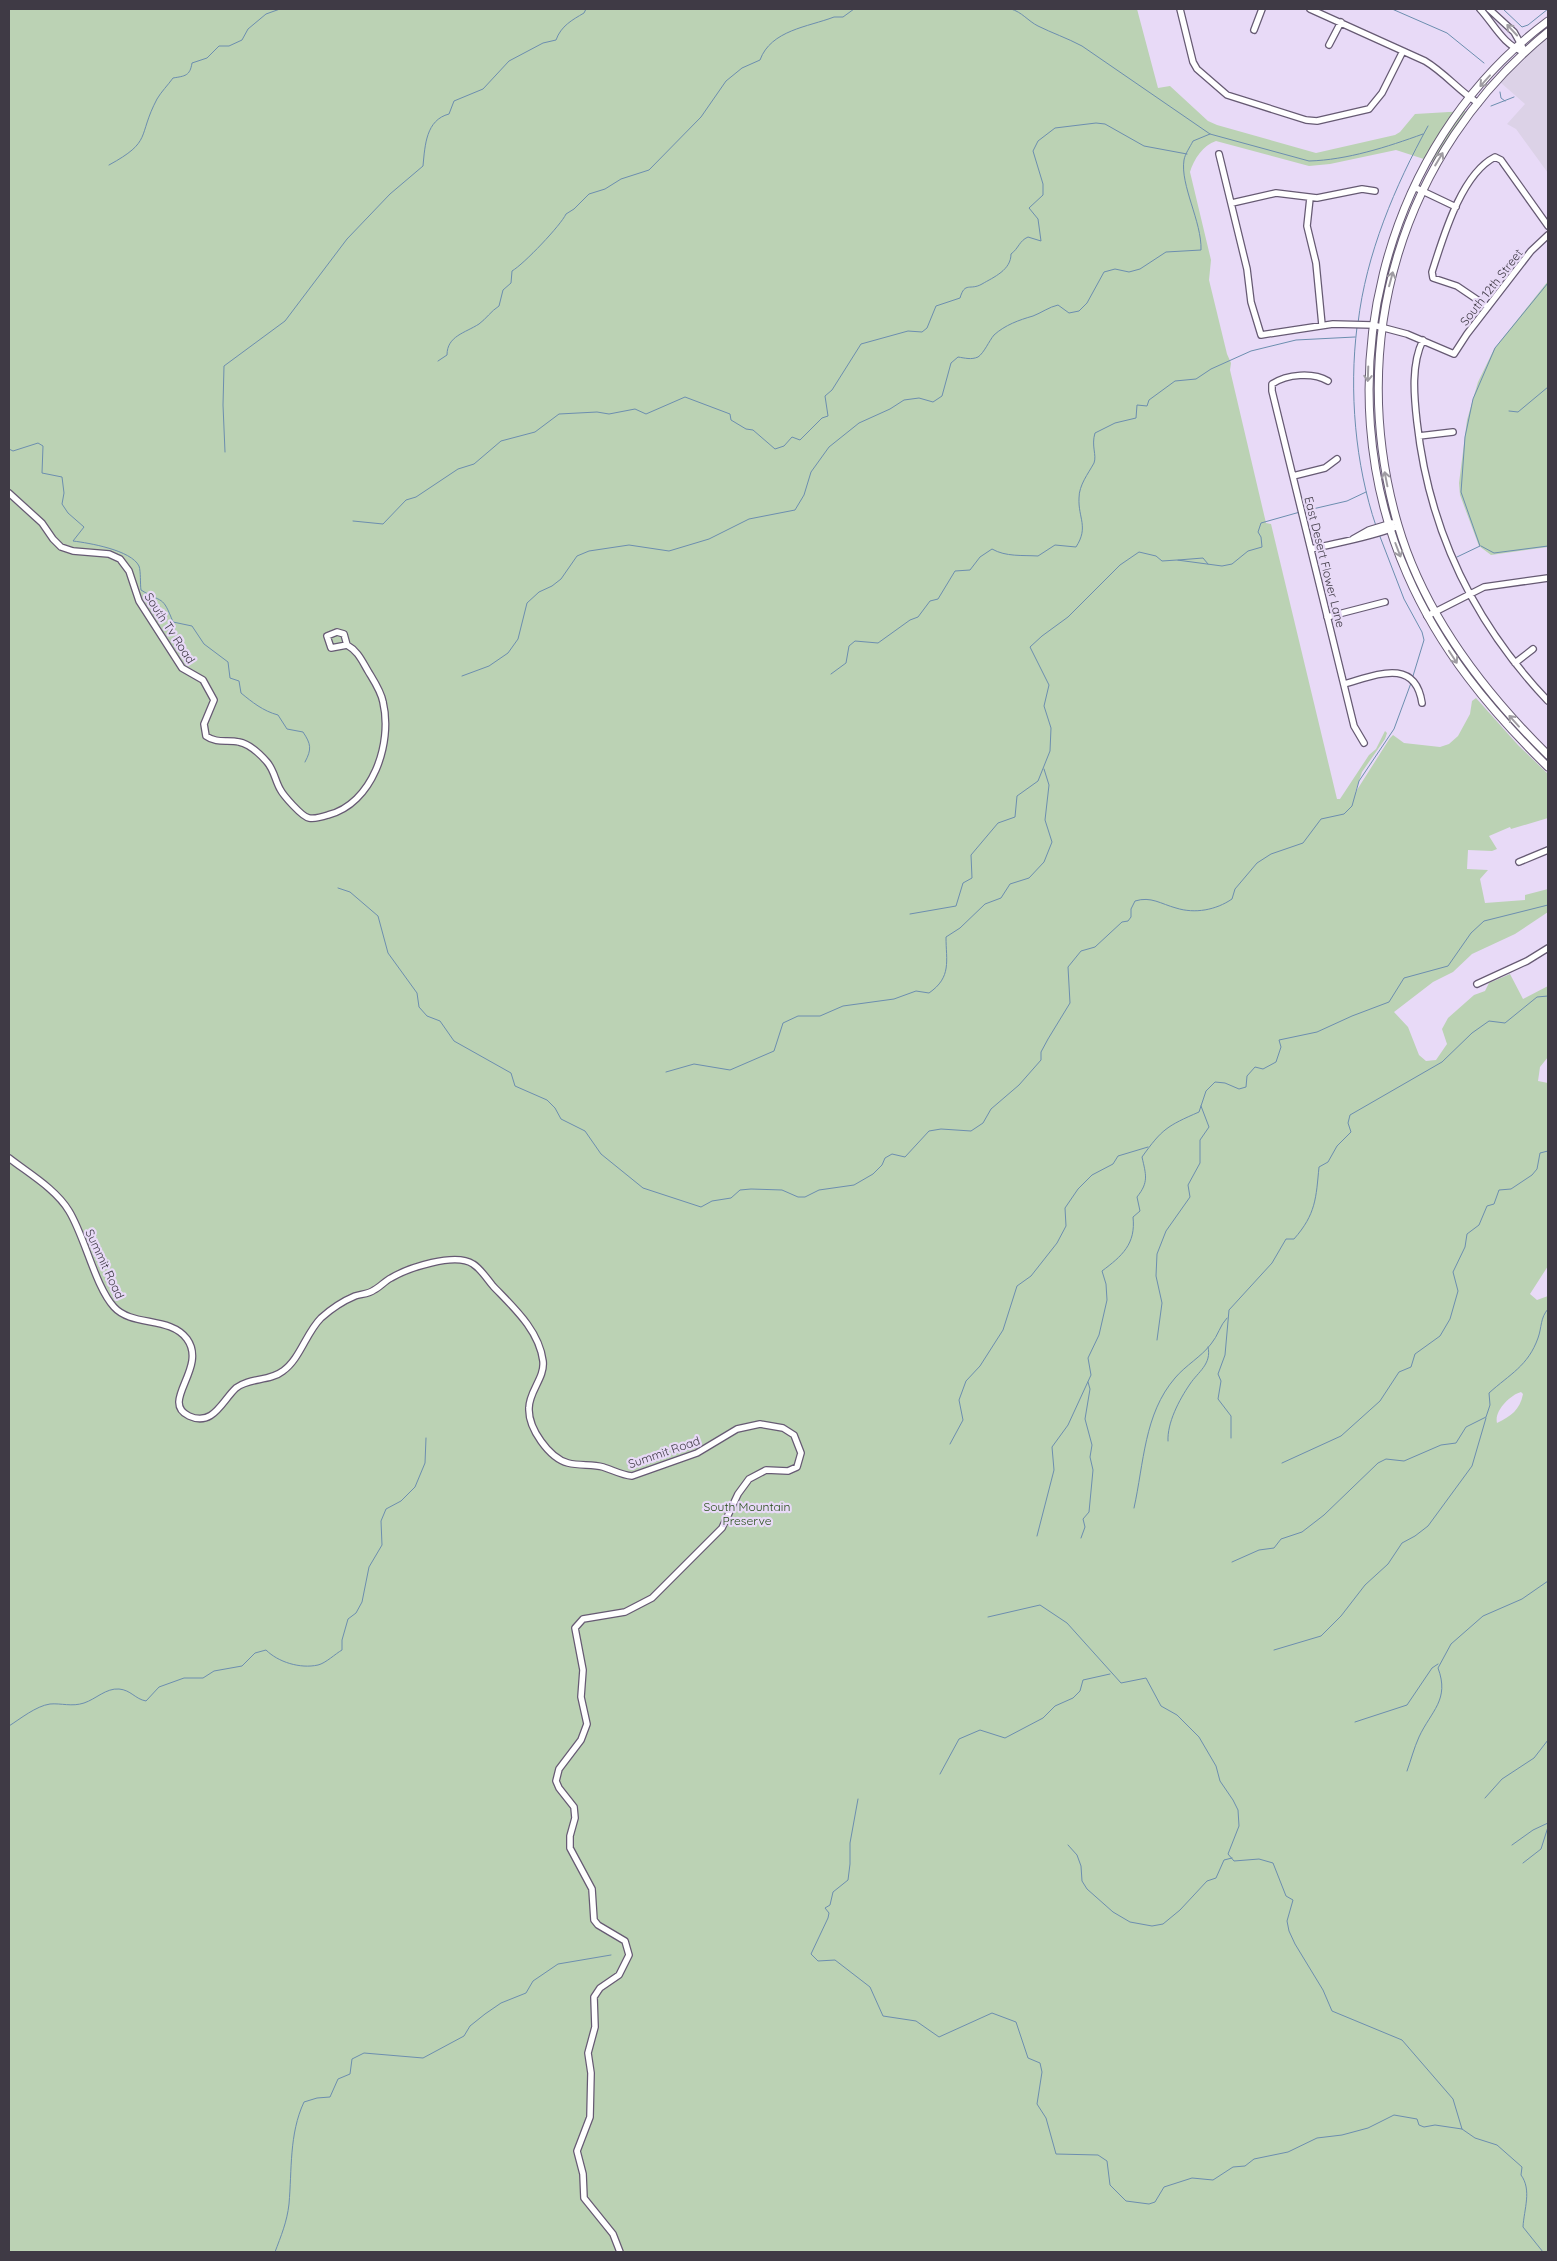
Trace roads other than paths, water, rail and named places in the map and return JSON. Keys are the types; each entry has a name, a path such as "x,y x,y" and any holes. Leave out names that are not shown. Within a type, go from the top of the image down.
{"street":[{"path":"1180,9 1193,62 1197,69 1227,95 1306,120 1329,119 1369,108 1382,94 1403,51"},
{"path":"1254,30 1262,9"},
{"path":"1310,9 1403,51 1439,70 1478,103"},
{"path":"1480,9 1504,40 1516,49 1524,52"},
{"path":"1489,9 1514,32 1522,43 1524,52"},
{"path":"1548,21 1522,43 1470,98 1439,142 1414,187 1388,255 1373,325 1369,364 1369,416 1378,482 1390,526 1407,573 1427,616 1453,658 1508,727 1548,768"},
{"path":"1329,45 1341,22"},
{"path":"1548,32 1524,52 1478,103 1448,145 1422,191 1397,256 1382,327 1377,381 1378,416 1386,479 1397,524 1415,570 1460,652 1486,688 1514,721 1548,755"},
{"path":"1219,154 1247,269 1251,302 1261,335 1322,324 1351,324 1382,327 1422,340 1417,353 1415,394 1424,473 1435,515 1449,553 1469,593 1497,639 1548,701"},
{"path":"1488,306 1457,286 1433,278 1432,272 1456,207 1472,178 1480,168 1495,157 1501,160 1548,226"},
{"path":"1414,187 1456,207"},
{"path":"1232,203 1276,193 1310,198 1362,189 1375,191"},
{"path":"1310,198 1308,226 1316,263 1322,324"},
{"name":"South 12th Street","path":"1422,340 1454,354 1488,306 1531,251 1548,235"},
{"name":"East Desert Flower Lane","path":"1328,381 1318,376 1306,374 1272,384 1354,726 1364,743"},
{"path":"1369,416 1378,416"},
{"path":"1419,436 1453,432"},
{"path":"1294,476 1326,468 1337,459"},
{"name":"South Tv Road","path":"9,493 42,523 56,544 73,551 109,554 124,564 132,580 138,601 182,668 203,680 211,692 214,700 204,724 206,736 219,741 241,742 258,753 272,768 282,792 301,814 308,818 337,813 355,800 367,785 384,744 384,708 382,698 354,649 347,645"},
{"path":"1311,549 1352,539 1397,524"},
{"path":"1427,616 1469,593 1497,584 1548,578"},
{"path":"1328,617 1385,602"},
{"path":"1515,663 1532,648"},
{"path":"1344,684 1396,672 1409,676 1416,685 1422,702"},
{"path":"1518,862 1548,850"},
{"path":"1476,984 1515,967 1548,948"},
{"name":"Summit Road","path":"9,1158 48,1189 69,1211 102,1286 115,1308 128,1316 177,1330 187,1340 192,1352 192,1364 189,1375 179,1392 178,1402 182,1411 190,1416 202,1418 213,1415 242,1384 282,1372 317,1323 341,1304 374,1291 400,1274 454,1259 467,1261 479,1269 521,1316 534,1337 543,1364 530,1402 529,1413 536,1431 550,1452 565,1463 602,1466 623,1475 632,1476 695,1454 731,1432 750,1425 780,1427 789,1431 797,1440 801,1457 797,1467 788,1471 766,1470 749,1479 738,1494 722,1528 656,1595 625,1612 583,1619 575,1628 583,1670 581,1697 587,1724 581,1740 558,1772 556,1781 559,1788 573,1804 575,1812 570,1848 592,1889 594,1920 600,1926 620,1937 627,1944 629,1951 622,1971 615,1979 600,1988 594,1997 595,2027 588,2053 591,2073 590,2117 577,2151 583,2174 584,2198 616,2238 620,2252"}],"waterway":[{"path":"109,165 123,157 138,144 157,99 173,78 186,75 190,71 192,63 207,58 219,46 229,46 242,40 248,29 266,14 280,9"},
{"path":"225,452 224,366 285,321 347,239 390,194 423,166 428,134 441,117 449,114 454,101 483,89 509,61 543,43 556,40 564,27 584,13 586,9"},
{"path":"438,361 447,355 453,339 479,324 499,306 503,290 511,283 512,271 525,261 557,227 566,214 589,194 605,189 621,179 649,170 701,117 726,81 742,68 760,60 765,50 781,36 834,17 843,17 854,9"},
{"path":"1011,9 1038,26 1082,46 1210,134 1309,161 1352,155 1381,148 1423,134"},
{"path":"1392,9 1447,33 1484,63"},
{"path":"1503,9 1522,27 1528,25 1548,9"},
{"path":"1500,92 1501,98 1505,101"},
{"path":"1491,106 1514,97"},
{"path":"353,521 383,524 406,500 416,497 458,469 474,464 501,441 535,432 559,414 597,412 609,414 635,409 646,414 685,397 730,414 731,420 746,429 753,430 775,449 784,446 792,437 800,440 822,418 828,416 825,396 832,390 861,344 908,331 922,332 927,328 936,306 960,298 966,288 978,286 992,279 1005,269 1011,254 1028,237 1041,241 1038,219 1029,208 1043,195 1043,184 1033,151 1038,141 1055,128 1096,123 1105,124 1144,146 1187,154"},
{"path":"1358,323 1362,297 1375,246 1404,172 1428,126"},
{"path":"462,676 489,666 508,653 518,639 527,603 539,592 561,579 577,556 589,551 629,545 669,551 709,539 749,519 795,510 804,495 811,472 829,447 859,423 890,409 904,400 919,398 933,402 942,396 951,363 958,357 970,359 978,357 994,335 1003,328 1058,305 1069,313 1079,311 1087,303 1104,272 1115,269 1129,272 1140,269 1166,252 1201,250 1198,228 1185,181 1184,160 1193,141 1210,134"},
{"path":"1457,557 1480,546 1461,492 1465,437 1473,399 1495,348 1548,283"},
{"path":"1357,327 1354,376 1356,427 1363,478 1376,526"},
{"path":"831,674 846,663 849,646 855,641 878,643 910,620 918,617 930,601 938,599 955,571 970,570 980,557 992,549 1008,554 1038,556 1055,545 1076,547 1082,534 1079,493 1094,463 1095,433 1115,423 1136,418 1137,405 1147,406 1149,400 1175,381 1196,379 1211,369 1251,351 1296,340 1355,337"},
{"path":"1509,411 1518,412 1548,387"},
{"path":"9,449 13,451 38,443 43,446 42,473 62,477 64,493 62,504 68,513 84,527 73,541 109,548 135,560 140,568 141,590 164,603 173,622 192,626 204,644 228,662 230,678 239,681 241,693 263,709 278,715 287,729 303,732 310,747 305,762"},
{"path":"1304,511 1347,501 1366,492"},
{"path":"910,914 956,906 963,883 972,878 971,855 998,823 1015,817 1017,796 1038,781 1050,751 1051,728 1044,706 1049,685 1030,647 1068,617 1120,565 1139,552 1156,556 1162,561 1177,560 1222,566 1232,564 1248,551 1262,547 1261,537 1258,532 1261,523 1300,512"},
{"path":"1379,534 1404,599 1422,632 1424,640 1413,676"},
{"path":"1481,546 1494,553 1548,546"},
{"path":"1178,560 1203,558 1208,564"},
{"path":"338,888 350,892 378,916 388,953 417,993 419,1007 427,1016 440,1021 454,1041 511,1073 515,1086 547,1100 555,1108 561,1119 585,1131 601,1154 643,1188 701,1207 712,1201 731,1198 740,1190 782,1190 798,1197 805,1197 819,1190 854,1185 873,1174 882,1165 885,1158 892,1154 905,1157 929,1131 941,1129 971,1131 983,1123 991,1109 1019,1085 1041,1060 1041,1052 1070,1003 1068,967 1081,951 1095,947 1122,922 1128,921 1131,917 1131,909 1135,901 1146,899 1191,911 1205,910 1226,903 1232,899 1235,889 1257,863 1271,854 1303,843 1321,819 1344,814 1352,806 1359,781 1394,729 1411,683"},
{"path":"666,1072 694,1064 730,1070 774,1051 783,1023 798,1016 820,1016 843,1006 894,999 916,991 929,993 936,987 944,975 947,961 946,937 960,928 985,904 1001,898 1010,884 1029,878 1044,862 1052,842 1045,820 1049,785 1044,769"},
{"path":"1037,1536 1054,1470 1052,1447 1068,1425 1091,1375 1088,1358 1099,1335 1107,1300 1106,1284 1102,1271 1116,1260 1130,1242 1133,1217 1140,1211 1137,1197 1146,1178 1142,1157 1155,1140 1172,1125 1199,1112 1206,1091 1215,1082 1225,1083 1239,1089 1246,1087 1247,1076 1255,1067 1263,1069 1276,1062 1281,1047 1279,1040 1317,1032 1389,1002 1404,978 1448,966 1471,933 1484,921 1548,905"},
{"path":"1231,1438 1231,1416 1218,1399 1221,1381 1218,1374 1225,1355 1229,1310 1272,1263 1286,1239 1294,1239 1307,1222 1316,1197 1319,1167 1328,1162 1337,1146 1351,1132 1348,1123 1350,1115 1442,1062 1472,1033 1489,1021 1505,1023 1537,997 1548,996"},
{"path":"1157,1340 1162,1303 1156,1276 1157,1254 1166,1231 1190,1197 1188,1185 1200,1163 1200,1140 1209,1127 1201,1106"},
{"path":"950,1444 963,1420 959,1400 966,1381 980,1366 1003,1330 1017,1286 1031,1276 1057,1243 1066,1226 1065,1208 1078,1189 1092,1175 1113,1164 1118,1156 1148,1147"},
{"path":"1282,1463 1341,1436 1380,1401 1399,1372 1411,1367 1415,1354 1440,1336 1450,1319 1458,1291 1453,1272 1465,1247 1467,1234 1479,1225 1487,1206 1494,1204 1499,1190 1511,1189 1532,1175 1537,1169 1540,1153 1548,1151"},
{"path":"1232,1562 1259,1550 1274,1548 1281,1539 1302,1532 1324,1515 1378,1463 1386,1459 1404,1461 1441,1445 1456,1443 1466,1427 1486,1417 1490,1405 1489,1393 1518,1369 1529,1356 1538,1338 1542,1319 1548,1309"},
{"path":"1134,1508 1147,1440 1157,1407 1175,1378 1207,1349 1227,1318"},
{"path":"1168,1441 1169,1427 1178,1404 1193,1380 1204,1367 1208,1358 1208,1347"},
{"path":"1081,1538 1085,1527 1083,1519 1089,1512 1093,1470 1090,1457 1092,1445 1085,1419 1090,1389 1088,1382"},
{"path":"1274,1650 1321,1636 1341,1616 1365,1585 1388,1564 1402,1543 1428,1526 1472,1466 1486,1418"},
{"path":"9,1726 39,1707 50,1704 80,1704 114,1689 127,1691 146,1701 159,1687 184,1678 203,1678 214,1671 242,1666 255,1653 266,1650 290,1664 304,1666 321,1664 342,1650 342,1640 348,1619 356,1613 362,1602 369,1567 382,1545 381,1521 386,1509 401,1501 415,1487 425,1463 426,1438"},
{"path":"1407,1771 1419,1737 1438,1705 1442,1689 1438,1668 1451,1644 1483,1616 1522,1599 1548,1581"},
{"path":"988,1617 1040,1605 1067,1623 1121,1683 1146,1678 1161,1706 1177,1715 1199,1737 1216,1766 1220,1781 1238,1810 1239,1826 1228,1854 1234,1861 1259,1859 1273,1863 1286,1896 1293,1900 1287,1921 1289,1931 1323,1990 1332,2011 1402,2040 1453,2099 1462,2129"},
{"path":"1355,1722 1407,1705 1432,1668 1438,1664"},
{"path":"940,1774 959,1739 980,1730 1005,1738 1043,1718 1055,1706 1073,1698 1080,1691 1083,1680 1110,1674"},
{"path":"1485,1798 1502,1779 1534,1758 1548,1740"},
{"path":"858,1799 850,1843 848,1880 833,1892 830,1905 825,1908 829,1913 828,1918 811,1954 818,1961 835,1960 870,1987 883,2016 916,2021 939,2037 992,2013 1016,2022 1028,2058 1040,2063 1042,2072 1037,2104 1046,2118 1056,2154 1098,2155 1107,2161 1110,2185 1126,2201 1149,2204 1155,2202 1164,2187 1192,2178 1213,2180 1233,2167 1245,2166 1254,2159 1288,2152 1317,2138 1342,2135 1368,2128 1394,2115 1417,2119 1419,2125 1424,2127 1435,2125 1462,2129 1475,2138 1497,2145 1522,2167 1521,2175 1527,2193 1523,2227 1543,2252"},
{"path":"1512,1845 1533,1830 1548,1823"},
{"path":"1523,1863 1541,1849 1548,1827"},
{"path":"1068,1845 1077,1855 1081,1866 1082,1881 1087,1889 1113,1912 1130,1922 1152,1926 1163,1924 1180,1910 1207,1881 1216,1878 1224,1860 1232,1858"},
{"path":"275,2252 284,2229 288,2211 293,2139 299,2114 304,2102 330,2097 338,2079 350,2074 352,2059 364,2053 423,2058 464,2036 470,2026 501,2003 526,1993 533,1981 558,1964 611,1955"}],"park label":[{"name":"South Mountain Preserve","path":"747,1513"}]}
